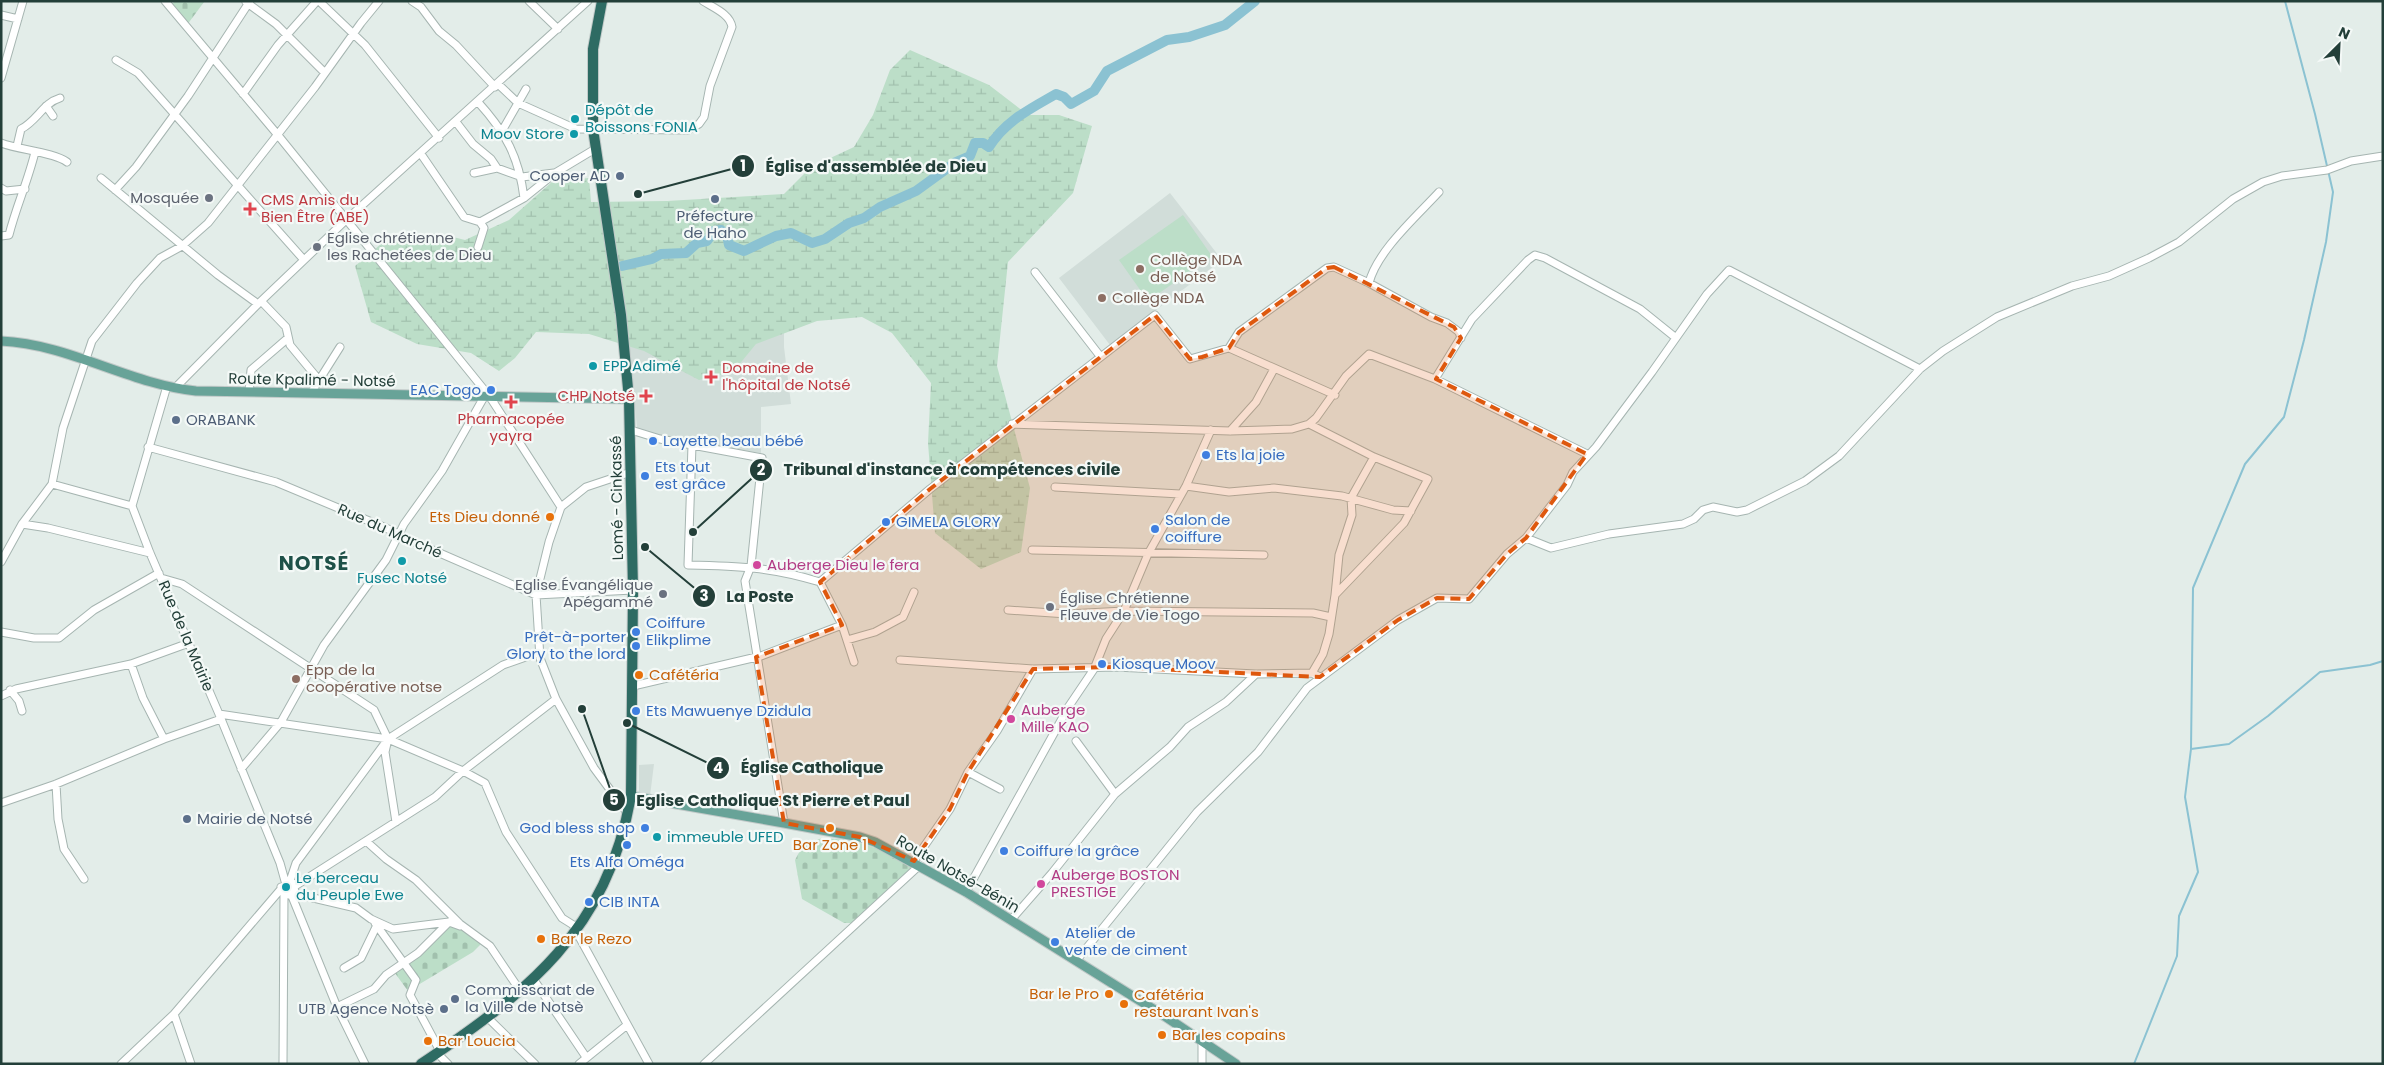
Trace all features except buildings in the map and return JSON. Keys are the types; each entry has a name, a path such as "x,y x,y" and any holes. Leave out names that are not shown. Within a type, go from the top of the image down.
{"highway":[{"name":"Lomé - Cinkassé","path":"421,1064 521,992 534,980 577,929 606,877 628,814 631,796 633,686 630,430 629,399 618,293 593,129 594,49 602,1"}],"main road":[{"name":"Route Kpalimé - Notsé","path":"1,341 28,342 171,387 209,392 629,399"},
{"name":"Route Notsé-Bénin","path":"631,796 860,837 875,842 917,863 966,892 1202,1040 1236,1064"}],"street":[{"path":"1,78 23,1"},
{"path":"165,1 347,219 487,397 561,507"},
{"path":"243,94 286,35 318,1 365,45 439,138"},
{"path":"1,562 22,524 52,484 63,428 92,341 137,283 160,258 182,246 208,223 379,1"},
{"path":"412,1 421,6 439,31 456,45 496,86 518,103 576,130 688,130 698,124 704,117 710,86 732,27 731,22 724,14 703,1"},
{"path":"529,1 558,29"},
{"path":"52,484 132,506 148,447 171,387 347,219 422,154 588,1"},
{"path":"115,190 136,167 213,59 248,2 276,24 325,73"},
{"path":"1,15 18,19"},
{"path":"116,60 138,73 304,260"},
{"path":"502,131 526,89"},
{"path":"17,146 21,129 31,124 52,101 60,98"},
{"path":"478,102 502,131 511,146 522,177 524,198"},
{"path":"46,106 53,116"},
{"path":"456,122 473,144 491,159 497,168"},
{"path":"1,143 49,156 58,155 67,162"},
{"path":"480,222 524,198 555,173 595,149"},
{"path":"1,236 8,235 15,210 25,189 35,152"},
{"path":"422,154 464,217 480,222 484,228 478,247"},
{"path":"1526,538 1551,548 1609,534 1683,524 1694,519 1703,510 1713,507 1737,512 1764,504 1829,465 1920,369 1958,341 2013,309 2072,286 2109,276 2179,242 2232,199 2263,182 2282,176 2327,170 2351,160 2383,156"},
{"path":"474,173 497,168 522,177 555,173"},
{"path":"101,178 182,246 260,303 286,327 288,338 296,353 319,380"},
{"path":"1,188 6,191 25,189"},
{"path":"1369,282 1375,267 1392,245 1439,192"},
{"path":"1435,379 1481,308 1535,255 1545,258 1640,309 1676,338"},
{"path":"1229,348 1239,332 1327,268 1334,267 1369,282 1431,317 1454,326 1461,338"},
{"path":"1076,960 1197,812 1258,752 1307,688 1398,620 1437,598 1470,599 1507,554 1526,538 1567,485 1573,472 1587,454 1596,447 1706,294 1729,270 1920,369"},
{"path":"1035,272 1100,356"},
{"path":"820,582 930,489 1011,424 1155,315 1190,359 1229,348 1335,395"},
{"path":"249,392 250,370 288,338"},
{"path":"311,393 340,347"},
{"path":"1011,424 1230,431 1292,429 1309,424 1335,395 1346,376 1369,354 1435,379 1587,454"},
{"path":"1230,431 1256,402 1274,369"},
{"path":"241,769 282,722 291,702 312,669 324,645 386,560 399,534 442,471 487,397"},
{"path":"1309,424 1374,457 1428,479 1404,523 1335,595"},
{"path":"630,430 692,445 762,458 752,566 745,581 784,823"},
{"path":"966,892 1070,706 1094,669 1106,639 1124,611 1148,554 1186,486 1211,430"},
{"path":"692,445 688,565 752,566 786,572 820,582 842,625 854,662"},
{"name":"Rue du Marché","path":"148,447 276,482 536,595 633,590"},
{"path":"1312,673 1322,654 1331,616 1339,555 1352,514 1351,498 1374,457"},
{"path":"628,814 594,768 556,699 540,658 536,595 549,542 561,507 586,487 631,472"},
{"path":"1186,486 1229,492 1274,488 1351,498 1393,510 1411,511"},
{"path":"1055,487 1180,494"},
{"name":"Rue de la Mairie","path":"132,506 280,863 290,882"},
{"path":"22,524 48,528 150,553"},
{"path":"1032,550 1264,555"},
{"path":"1,632 34,638 59,638 94,610 160,575 182,584 374,710 388,739 385,752 396,822"},
{"path":"847,640 875,632 903,617 914,592"},
{"path":"1008,610 1067,614 1124,611 1313,613 1331,616"},
{"path":"633,686 756,657 842,625"},
{"path":"1,696 10,690 131,664 189,643"},
{"path":"283,1064 287,892 296,863 388,739 503,665 540,652"},
{"path":"900,660 1033,669 1116,667 1256,674 1312,673 1320,677"},
{"path":"131,664 143,698 164,739"},
{"path":"704,1064 917,863 950,809 968,772 997,731 1033,669"},
{"path":"1011,920 1052,873 1115,794 1170,746 1188,727 1226,702 1256,674"},
{"path":"10,690 19,701 22,711"},
{"path":"122,1064 174,1014 287,892 290,882 366,841 435,797 463,771 556,699"},
{"path":"1,803 56,784 220,716 282,722 388,739 463,771 485,783 506,832 562,918 577,929 649,1064"},
{"path":"1076,741 1115,794"},
{"path":"968,772 1000,789"},
{"path":"56,784 58,820 64,849 84,879"},
{"path":"366,841 386,859 416,880 465,928 490,946 521,992"},
{"path":"287,892 356,908 377,925 416,980 410,995 439,1052 448,1064"},
{"path":"287,892 364,1064"},
{"path":"371,919 393,929 449,922 465,928"},
{"path":"337,1007 374,990 386,975 418,953 449,922"},
{"path":"344,968 361,958 377,925"},
{"path":"534,980 586,1057"},
{"path":"174,1014 191,1064"},
{"path":"488,1017 535,1064"},
{"path":"579,1064 628,1025"},
{"path":"1202,1040 1202,1064"}],"highlighted area":[{"path":"1334,267 1454,327 1461,338 1436,379 1587,454 1526,538 1507,554 1469,599 1437,598 1398,620 1320,677 1116,667 1033,669 968,772 950,809 914,861 860,837 784,823 756,657 842,625 820,582 930,489 1155,315 1190,359 1202,357 1229,348 1239,332 1327,268"}],"shaded area":[{"name":"Collège NDA de Notsé","path":"1170,193 1222,260 1110,345 1059,278"},
{"name":"Domaine de l'hôpital de Notsé","path":"626,308 784,310 784,347 791,404 761,407 761,453 669,440 637,428"},
{"path":"654,764 650,796 639,793 639,765"}],"green space":[{"path":"175,1 204,2 187,25 171,5"},
{"path":"910,50 989,85 1028,115 1059,115 1092,126 1073,193 1008,262 997,366 1030,488 1021,552 981,569 935,533 928,443 931,383 892,333 862,317 817,321 756,344 733,372 699,380 644,351 589,334 536,332 515,358 499,371 471,353 417,344 371,322 355,266 381,244 437,233 465,240 509,220 553,181 589,178 591,202 667,201 784,194 811,167 854,147 873,115 890,70"},
{"path":"1183,215 1212,256 1148,301 1119,260"},
{"path":"822,838 870,846 914,867 855,923 844,923 802,899 795,860 803,845"},
{"path":"448,923 464,929 481,944 473,952 408,991 392,969 418,954"}],"waterway":[{"path":"622,266 652,259 661,254 686,253 697,243 707,241 714,231 721,230 727,235 729,245 744,251 776,236 791,233 812,243 825,239 849,223 864,218 880,207 916,191 956,162 970,156 975,143 983,143 989,147 1010,123 1056,94 1064,97 1071,104 1094,91 1107,71 1167,40 1189,37 1225,25 1255,1"},
{"path":"2134,1064 2177,956 2179,916 2198,872 2185,797 2191,749 2193,588 2245,464 2284,417 2326,242 2333,192 2315,114 2285,1"},
{"path":"2191,749 2229,744 2268,716 2320,672 2370,665 2383,661"}],"place":[{"name":"Dépôt de Boissons FONIA","path":"575,119"},
{"name":"Moov Store","path":"574,134"},
{"name":"Cooper AD","path":"620,176"},
{"name":"Église d'assemblée de Dieu","path":"638,194"},
{"name":"Mosquée","path":"209,198"},
{"name":"Préfecture de Haho","path":"715,199"},
{"name":"CMS Amis du Bien Être (ABE)","path":"250,209"},
{"name":"Eglise chrétienne les Rachetées de Dieu","path":"317,247"},
{"name":"Collège NDA de Notsé","path":"1140,269"},
{"name":"Collège NDA","path":"1102,298"},
{"name":"EPP Adimé","path":"593,366"},
{"name":"Domaine de l'hôpital de Notsé","path":"711,377"},
{"name":"EAC Togo","path":"491,390"},
{"name":"CHP Notsé","path":"646,396"},
{"name":"Pharmacopée yayra","path":"511,402"},
{"name":"ORABANK","path":"176,420"},
{"name":"Layette beau bébé","path":"653,441"},
{"name":"Ets la joie","path":"1206,455"},
{"name":"Ets tout est grâce","path":"645,476"},
{"name":"Ets Dieu donné","path":"550,517"},
{"name":"GIMELA GLORY","path":"886,522"},
{"name":"Salon de coiffure","path":"1155,529"},
{"name":"Tribunal d'instance à compétences civile","path":"693,532"},
{"name":"La Poste","path":"645,547"},
{"name":"Fusec Notsé","path":"402,561"},
{"name":"Auberge Dieu le fera","path":"757,565"},
{"name":"Eglise Évangélique Apégammé","path":"663,594"},
{"name":"Église Chrétienne Fleuve de Vie Togo","path":"1050,607"},
{"name":"Coiffure Elikplime","path":"636,632"},
{"name":"Prêt-à-porter Glory to the lord","path":"636,646"},
{"name":"Kiosque Moov","path":"1102,664"},
{"name":"Cafétéria","path":"639,675"},
{"name":"Epp de la coopérative notse","path":"296,679"},
{"name":"Eglise Catholique St Pierre et Paul","path":"582,709"},
{"name":"Ets Mawuenye Dzidula","path":"636,711"},
{"name":"Auberge Mille KAO","path":"1011,719"},
{"name":"Église Catholique","path":"627,723"},
{"name":"Mairie de Notsé","path":"187,819"},
{"name":"God bless shop","path":"645,828"},
{"name":"Bar Zone 1","path":"830,828"},
{"name":"immeuble UFED","path":"657,837"},
{"name":"Ets Alfa Oméga","path":"627,845"},
{"name":"Coiffure la grâce","path":"1004,851"},
{"name":"Auberge BOSTON PRESTIGE","path":"1041,884"},
{"name":"Le berceau du Peuple Ewe","path":"286,887"},
{"name":"CIB INTA","path":"589,902"},
{"name":"Bar le Rezo","path":"541,939"},
{"name":"Atelier de vente de ciment","path":"1055,942"},
{"name":"Bar le Pro","path":"1109,994"},
{"name":"Commissariat de la Ville de Notsè","path":"455,999"},
{"name":"Cafétéria restaurant Ivan's","path":"1124,1004"},
{"name":"UTB Agence Notsè","path":"444,1009"},
{"name":"Bar les copains","path":"1162,1035"},
{"name":"Bar Loucia","path":"428,1041"}],"district":[{"name":"NOTSÉ","path":"314,563"}]}
